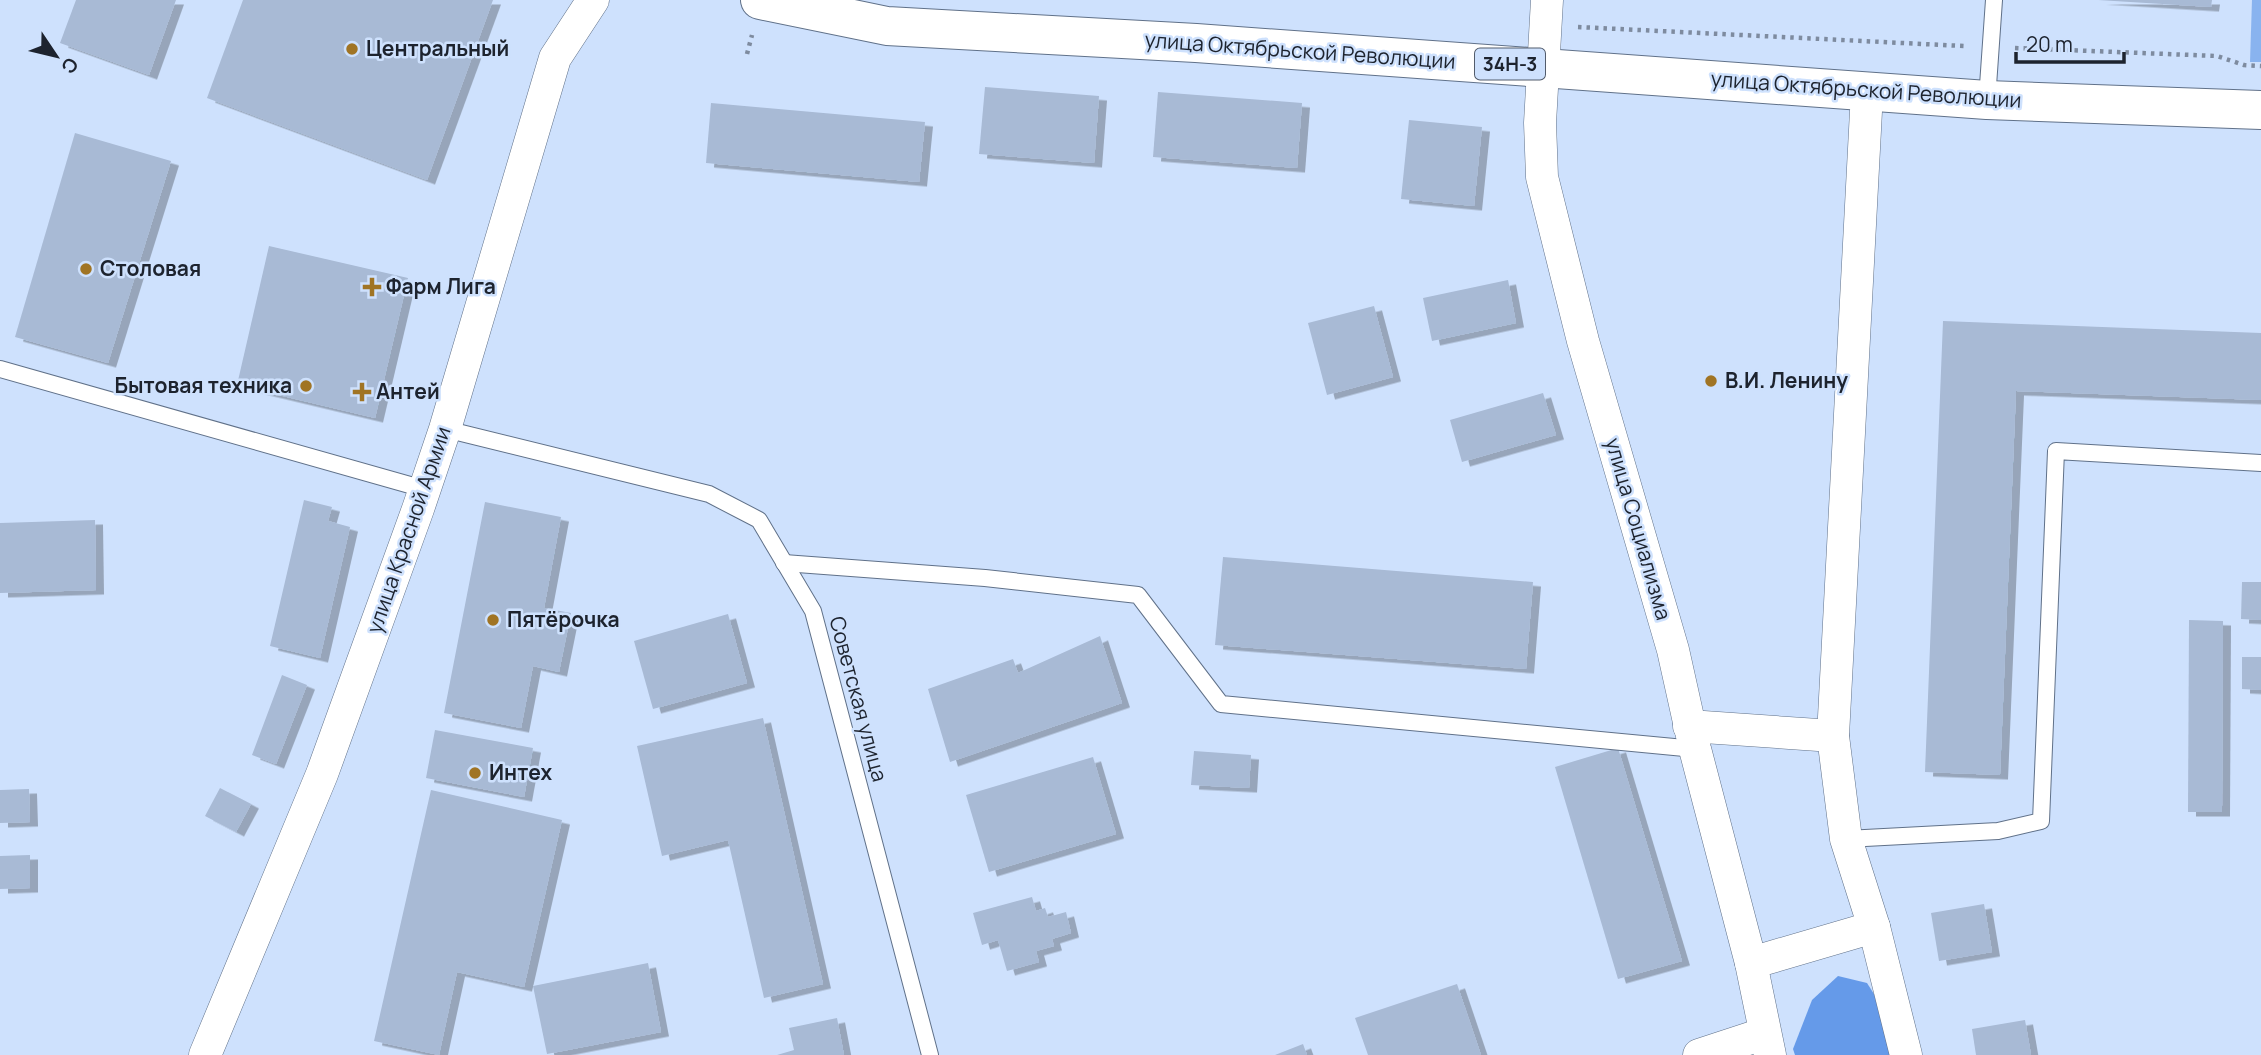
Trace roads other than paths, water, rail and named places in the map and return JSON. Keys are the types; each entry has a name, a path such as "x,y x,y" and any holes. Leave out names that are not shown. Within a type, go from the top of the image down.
{"main road":[{"name":"улица Октябрьской Революции","path":"760,0 887,26 1542,67 1987,100 2261,110"}],"street":[{"name":"улица Красной Армии","path":"205,1055 322,774 425,489 555,58 593,0"},
{"name":"улица Социализма","path":"1546,13 1542,67 1542,177 1583,341 1669,638 1692,738 1751,963 1766,1044"},
{"path":"1867,92 1833,736 1846,839 1874,927 1906,1055"},
{"path":"1692,738 1833,736"},
{"path":"1751,963 1874,927"},
{"path":"1699,1055 1766,1044"}],"lane":[{"path":"1987,100 1994,0"},
{"path":"0,369 425,489"},
{"name":"Советская улица","path":"445,429 709,495 759,520 813,611 930,1055"},
{"path":"1846,839 1998,831 2040,821 2056,451 2261,463"},
{"path":"784,563 985,578 1138,595 1221,704 1692,738"}],"place":[{"name":"Центральный","path":"352,49"},
{"name":"Столовая","path":"86,269"},
{"name":"Фарм Лига","path":"372,287"},
{"name":"В.И. Ленину","path":"1711,381"},
{"name":"Бытовая техника","path":"306,386"},
{"name":"Антей","path":"362,392"},
{"name":"Пятёрочка","path":"493,620"},
{"name":"Интех","path":"475,773"}]}
